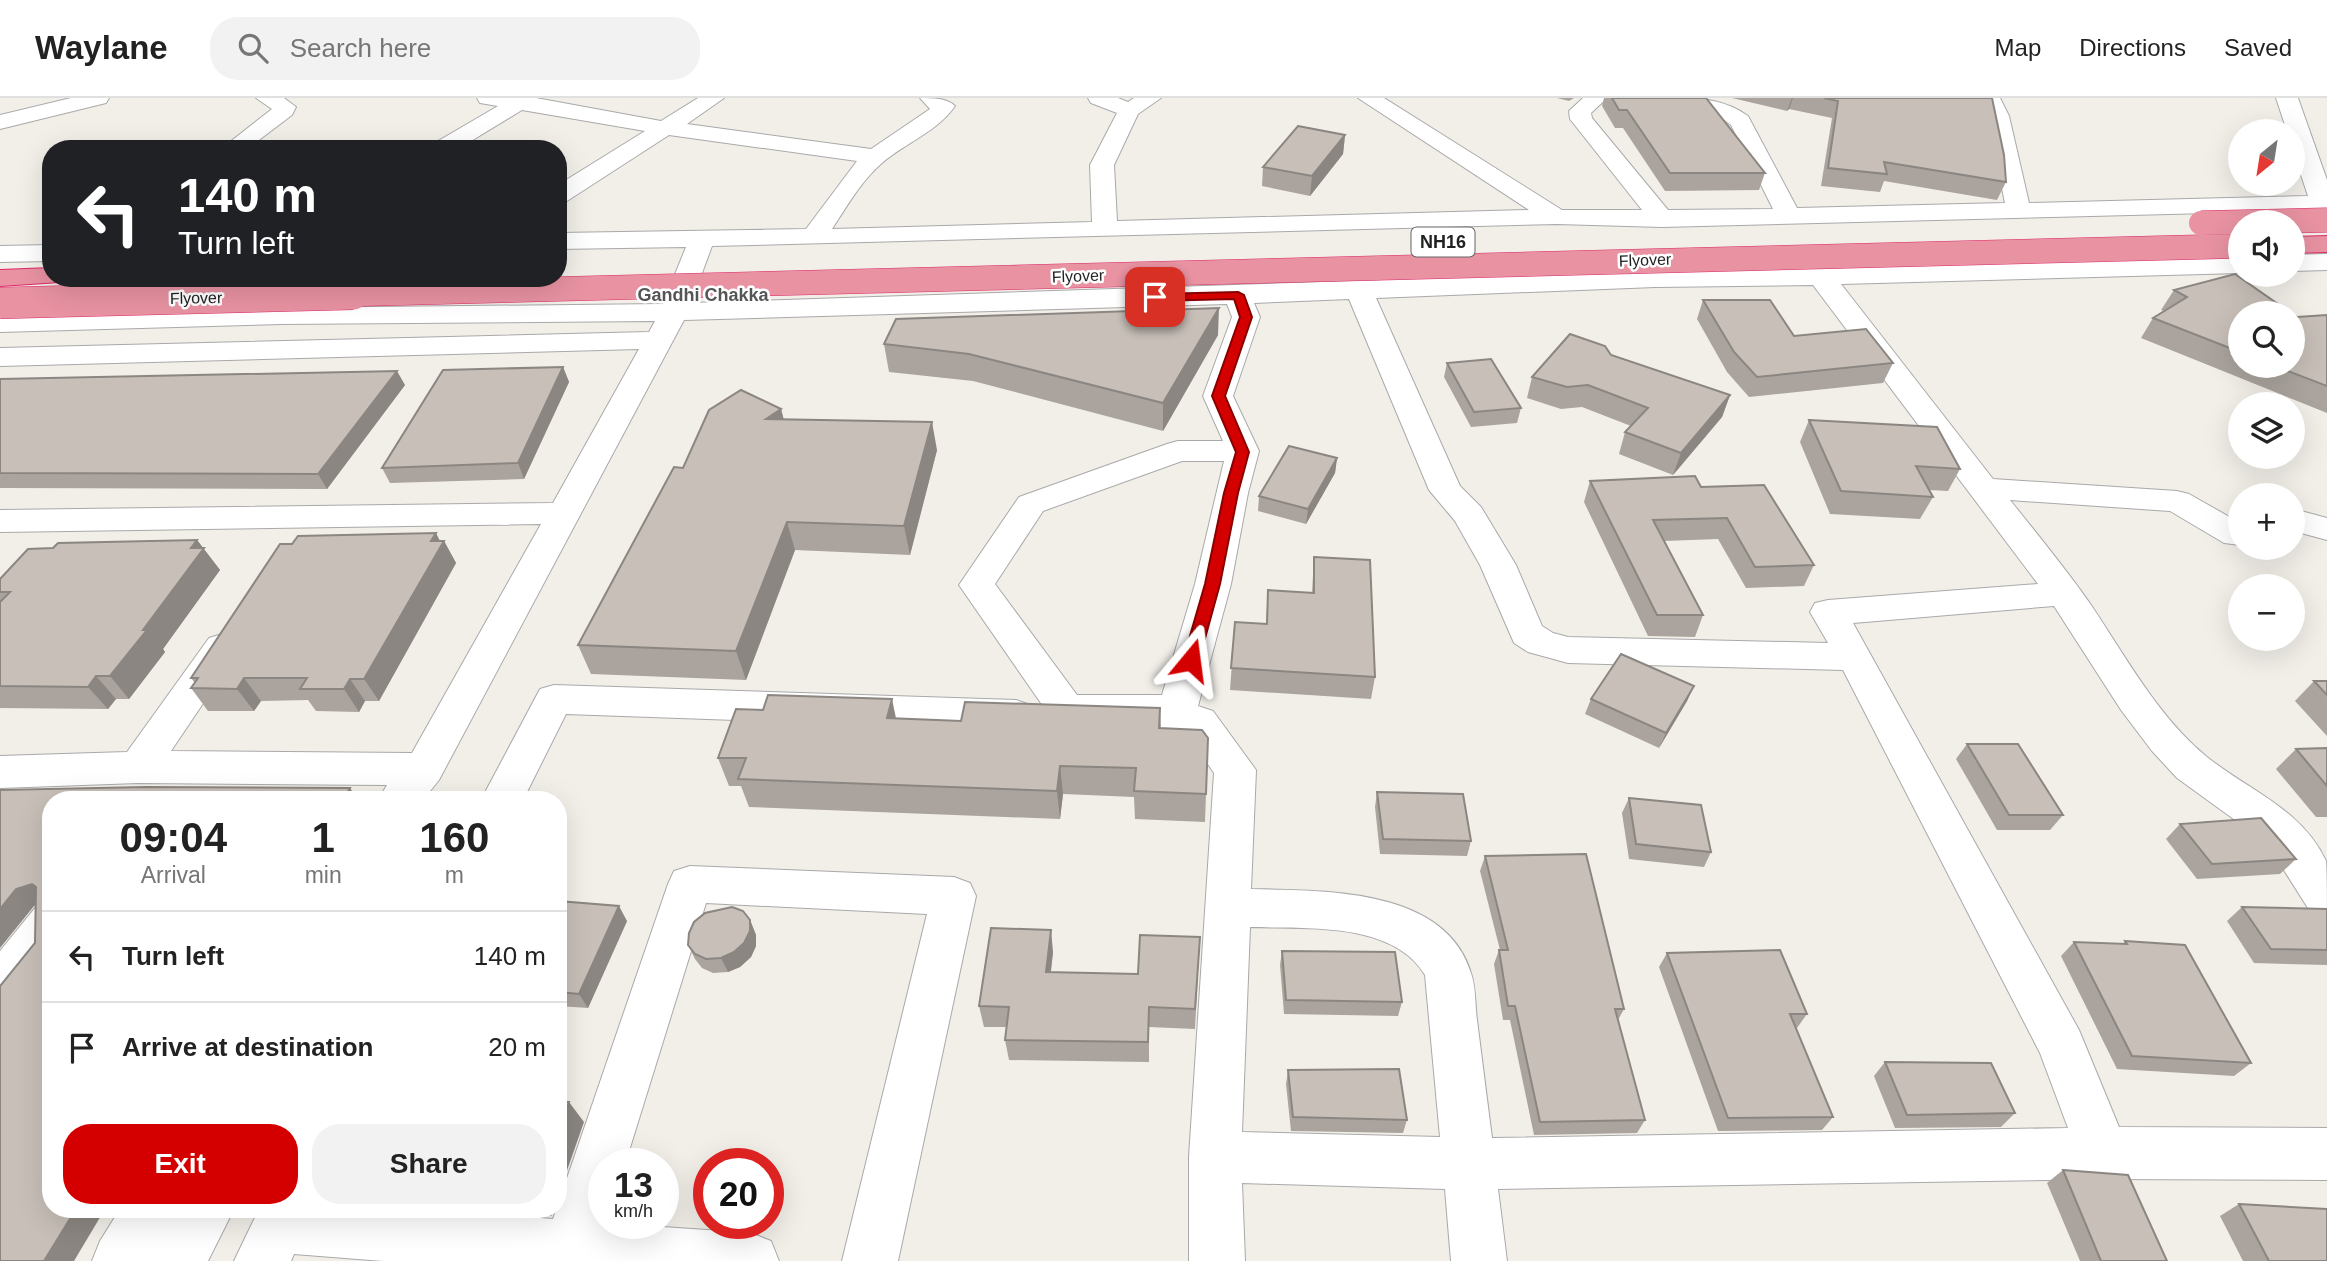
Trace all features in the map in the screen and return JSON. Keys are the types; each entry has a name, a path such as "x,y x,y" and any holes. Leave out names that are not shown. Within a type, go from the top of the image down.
{"highway":[{"name":"Flyover","path":"567,264 2326,209"},
{"path":"2305,245 2327,244"},
{"name":"Flyover","path":"0,303 2228,246"},
{"path":"0,278 42,276"}],"street":[{"path":"0,122 98,98"},
{"path":"244,140 284,110 285,107 267,98"},
{"path":"488,98 523,101 664,128 874,158"},
{"path":"567,190 713,98"},
{"path":"814,237 857,174 874,158 938,114 944,106 931,98"},
{"path":"1099,98 1129,110"},
{"path":"1105,230 1102,165 1129,110 1150,98"},
{"path":"1369,98 1557,217"},
{"path":"1595,98 1580,111 1581,119 1662,219"},
{"path":"1686,98 1731,114 1740,121 1789,216"},
{"path":"567,241 1557,217 1662,219 2020,211 2326,209 2287,98"},
{"path":"456,140 523,101"},
{"path":"1984,104 2004,141 2020,211"},
{"path":"0,772 419,789 562,513 666,326 702,239"},
{"path":"0,254 42,253"},
{"path":"2305,263 2327,262"},
{"path":"0,356 666,326 1359,290 1655,279 2228,265"},
{"path":"1821,277 2064,593 2150,719 2172,746 2200,772 2245,801 2277,829 2327,900"},
{"path":"1359,290 1445,490 1469,515 1498,565 1519,621 1527,634 1534,639 1568,650 1855,657"},
{"path":"1238,295 1246,317 1218,396 1243,452 1231,493 1213,584 1177,710 1066,709 977,585 1031,504 1178,451 1243,452"},
{"path":"0,324 282,316 666,326"},
{"path":"1984,488 2177,501 2228,530"},
{"path":"0,521 562,513"},
{"path":"44,549 71,520"},
{"path":"2305,523 2327,529"},
{"path":"2064,593 1969,603 1828,612 1855,657 2062,1046 2103,1153"},
{"path":"153,779 233,631"},
{"path":"507,791 554,699 1199,721 1235,770 1215,1157 1217,1261"},
{"path":"570,1248 690,884 954,896 870,1261"},
{"path":"1226,907 1366,916 1409,930 1423,938 1438,954 1448,973 1479,1261"},
{"path":"0,986 42,933"},
{"path":"1215,1157 1468,1164 2103,1153 2327,1154"},
{"path":"120,1261 146,1218"},
{"path":"177,1261 202,1218"},
{"path":"277,1232 751,1261"}],"building":[{"path":"1612,98 1706,98 1765,173 1670,173 1627,110 1619,110"},
{"path":"1824,98 1992,98 2004,155 2006,182 1884,162 1887,174 1828,168 1838,101"},
{"path":"1298,126 1345,135 1312,176 1263,167"},
{"path":"2228,276 2228,287 2254,287 2274,301 2228,301 2228,347 2153,318 2187,297 2174,290"},
{"path":"1703,300 1770,300 1794,336 1866,329 1893,363 1757,377 1734,352"},
{"path":"1219,308 1163,403 969,354 884,344 896,319"},
{"path":"2327,315 2327,386 2305,378 2305,316"},
{"path":"1570,334 1605,346 1611,355 1730,395 1681,453 1625,432 1648,408 1588,385 1567,387 1532,377"},
{"path":"1491,359 1521,408 1474,412 1447,363"},
{"path":"563,367 518,463 382,468 443,370"},
{"path":"397,371 318,474 0,473 0,379"},
{"path":"741,390 781,409 766,419 932,422 904,526 787,522 736,651 578,645 674,467 683,468 709,410"},
{"path":"1809,420 1937,427 1960,469 1916,466 1933,497 1841,491"},
{"path":"1289,446 1337,458 1308,509 1259,496"},
{"path":"1695,476 1701,487 1764,485 1814,565 1755,567 1727,518 1653,520 1703,615 1657,615 1590,481"},
{"path":"436,533 431,541 444,541 364,679 350,679 344,689 300,689 307,678 244,678 237,689 191,688 198,678 191,678 280,544 292,544 298,536"},
{"path":"197,540 191,548 204,548 143,630 147,630 110,676 96,676 88,687 0,686 0,602 10,592 0,592 0,579 28,549 53,548 58,543"},
{"path":"1314,557 1370,560 1375,677 1231,668 1235,622 1267,624 1268,590 1314,593"},
{"path":"1621,654 1694,686 1666,733 1591,699"},
{"path":"2314,681 2327,681 2327,695"},
{"path":"768,695 892,699 887,718 961,721 965,702 1160,708 1159,728 1202,730 1208,738 1206,794 1134,791 1136,768 1060,766 1057,791 738,779 746,758 718,758 736,709 763,710"},
{"path":"1967,744 2018,744 2063,815 2009,815"},
{"path":"2327,748 2327,786 2296,749"},
{"path":"146,787 350,788 348,791 42,791 42,1218 70,1218 44,1261 0,1261 0,986 35,943 36,887 32,884 16,889 0,909 0,790"},
{"path":"1377,792 1463,794 1471,841 1383,839"},
{"path":"1629,798 1701,805 1711,852 1636,844"},
{"path":"2261,818 2296,859 2212,864 2180,824"},
{"path":"1586,854 1624,1009 1615,1009 1645,1120 1540,1122 1515,1006 1508,1006 1499,950 1508,950 1485,856"},
{"path":"567,902 619,906 579,994 567,993"},
{"path":"732,907 743,911 750,920 750,931 744,943 721,958 706,959 695,954 688,945 694,922 705,913"},
{"path":"2242,907 2327,909 2327,950 2271,949"},
{"path":"991,928 1051,930 1046,972 1138,974 1140,935 1200,937 1195,1009 1149,1007 1148,1042 1005,1040 1009,1007 979,1006"},
{"path":"2125,941 2185,945 2251,1063 2132,1056 2074,942 2127,944"},
{"path":"1780,950 1807,1014 1790,1014 1833,1117 1728,1118 1667,953"},
{"path":"1282,951 1395,952 1402,1002 1286,1000"},
{"path":"1885,1062 1991,1063 2015,1113 1907,1115"},
{"path":"1399,1069 1407,1120 1293,1117 1288,1070"},
{"path":"2063,1170 2128,1175 2167,1261 2101,1261"},
{"path":"2239,1204 2327,1209 2327,1261 2269,1261"}],"district":[{"name":"Gandhi Chakka","path":"703,295"}],"route":[{"path":"1155,297 1238,295 1246,317 1218,396 1243,452 1231,493 1213,584 1191,660"}]}
